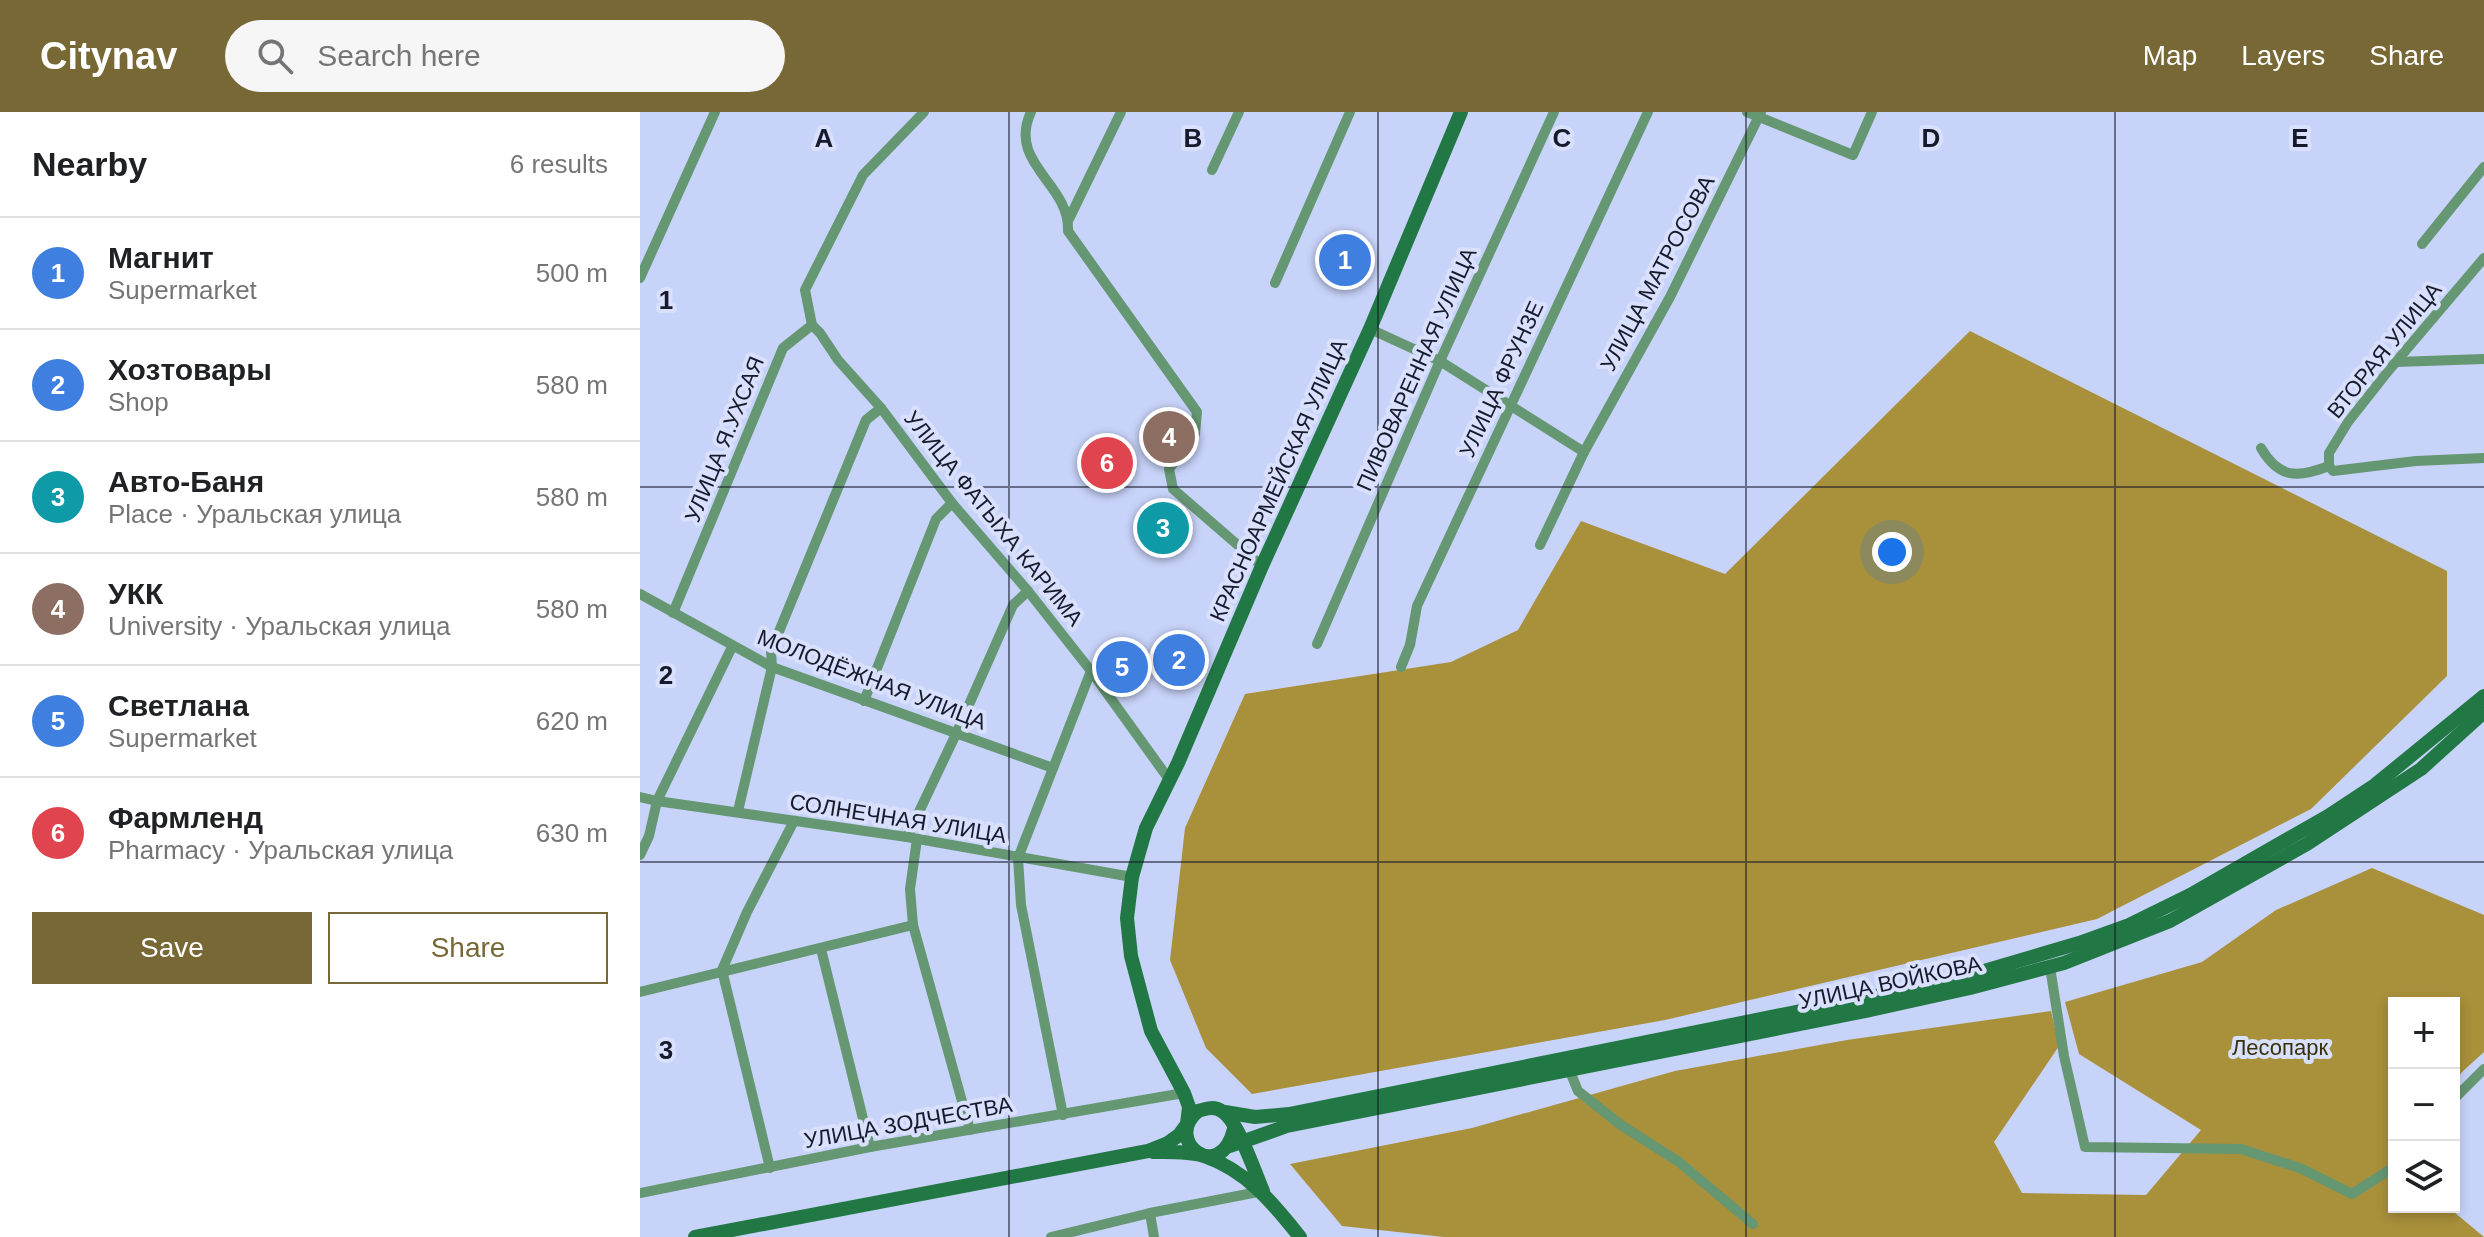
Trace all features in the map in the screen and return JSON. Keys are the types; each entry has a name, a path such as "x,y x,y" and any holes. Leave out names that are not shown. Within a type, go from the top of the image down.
{"main road":[{"name":"КРАСНОАРМЕЙСКАЯ УЛИЦА","path":"1184,1093 1151,1031 1131,956 1127,918 1132,877 1146,828 1178,763 1262,566 1370,329 1461,112"},
{"name":"УЛИЦА ВОЙКОВА","path":"1184,1093 1220,1110 1255,1117 1289,1114 1950,981 2046,955 2129,925 2190,895 2328,816 2375,785 2484,696"},
{"name":"УЛИЦА ВОЙКОВА","path":"1237,1144 1287,1126 1866,1011 2050,967 2170,921 2307,844 2421,769 2484,712"},
{"path":"1184,1093 1189,1107 1186,1136 1191,1148 1244,1176 1263,1191"},
{"path":"695,1237 1148,1151 1179,1135 1198,1111 1220,1110 1231,1120 1237,1144 1263,1191 1300,1237"},
{"path":"1148,1151 1212,1156 1237,1144"}],"street":[{"path":"640,278 715,112"},
{"path":"812,325 805,290 863,175 924,112"},
{"path":"1017,112 1025,125"},
{"path":"1031,112 1025,125 1026,151 1069,219"},
{"path":"1121,112 1069,219 1068,231 1197,412 1195,434 1169,469 1173,489 1262,566"},
{"path":"1212,170 1239,112"},
{"path":"1275,283 1350,112"},
{"name":"ПИВОВАРЕННАЯ УЛИЦА","path":"1317,644 1440,361 1554,112"},
{"name":"УЛИЦА ФРУНЗЕ","path":"1401,667 1410,645 1417,606 1648,112"},
{"path":"1747,112 1853,155 1872,112"},
{"name":"УЛИЦА МАТРОСОВА","path":"1540,545 1584,452 1670,297 1760,115"},
{"path":"2422,244 2484,167"},
{"name":"ВТОРАЯ УЛИЦА","path":"2331,468 2329,453 2348,422 2484,258"},
{"name":"УЛИЦА ФАТЫХА КАРИМА","path":"812,325 881,408 952,503 1028,591 1091,671 1168,778"},
{"name":"УЛИЦА Я.УХСАЯ","path":"673,613 783,348 812,325"},
{"path":"1370,329 1440,361 1584,452"},
{"path":"2396,362 2484,359"},
{"path":"738,811 772,667 771,651 866,420 881,408"},
{"path":"2261,448 2270,463 2286,472 2306,475 2331,468 2484,458"},
{"path":"864,701 936,519 952,503"},
{"path":"970,1130 913,925 910,889 912,838 1013,605 1028,591"},
{"name":"МОЛОДЁЖНАЯ УЛИЦА","path":"640,594 772,667 1053,768"},
{"path":"640,855 649,836 657,801 732,647"},
{"path":"1063,1115 1021,905 1018,858 1091,671"},
{"name":"СОЛНЕЧНАЯ УЛИЦА","path":"640,797 912,838 1132,877"},
{"path":"770,1168 722,970 747,912 794,821"},
{"path":"640,992 913,925"},
{"path":"821,949 870,1147"},
{"path":"2050,967 2064,1056 2085,1147 2241,1149 2300,1168 2352,1194 2388,1171"},
{"path":"1569,1069 1578,1091 1621,1125 1679,1162 1753,1224"},
{"path":"2460,1093 2484,1069"},
{"name":"УЛИЦА ЗОДЧЕСТВА","path":"640,1193 870,1147 1184,1093"},
{"path":"1051,1237 1150,1213 1263,1191"},
{"path":"1150,1213 1154,1237"}],"green space":[{"path":"1970,331 2447,571 2447,676 2311,809 2097,919 1665,1020 1252,1094 1206,1048 1170,960 1185,828 1245,694 1451,662 1518,630 1581,521 1725,574"},
{"name":"Лесопарк","path":"2372,868 2484,915 2484,1052 2460,1075 2460,997 2388,997 2388,1213 2455,1213 2484,1237 1444,1237 1342,1226 1290,1164 1472,1128 1675,1071 1847,1040 2051,1011 2059,1046 1994,1142 2022,1193 2146,1195 2201,1130 2079,1054 2065,1002 2202,962 2276,910"}],"place":[{"name":"Магнит","path":"1345,260"},
{"name":"УКК","path":"1169,437"},
{"name":"Фармленд","path":"1107,463"},
{"name":"Авто-Баня","path":"1163,528"},
{"name":"Хозтовары","path":"1179,660"},
{"name":"Светлана","path":"1122,667"}]}
